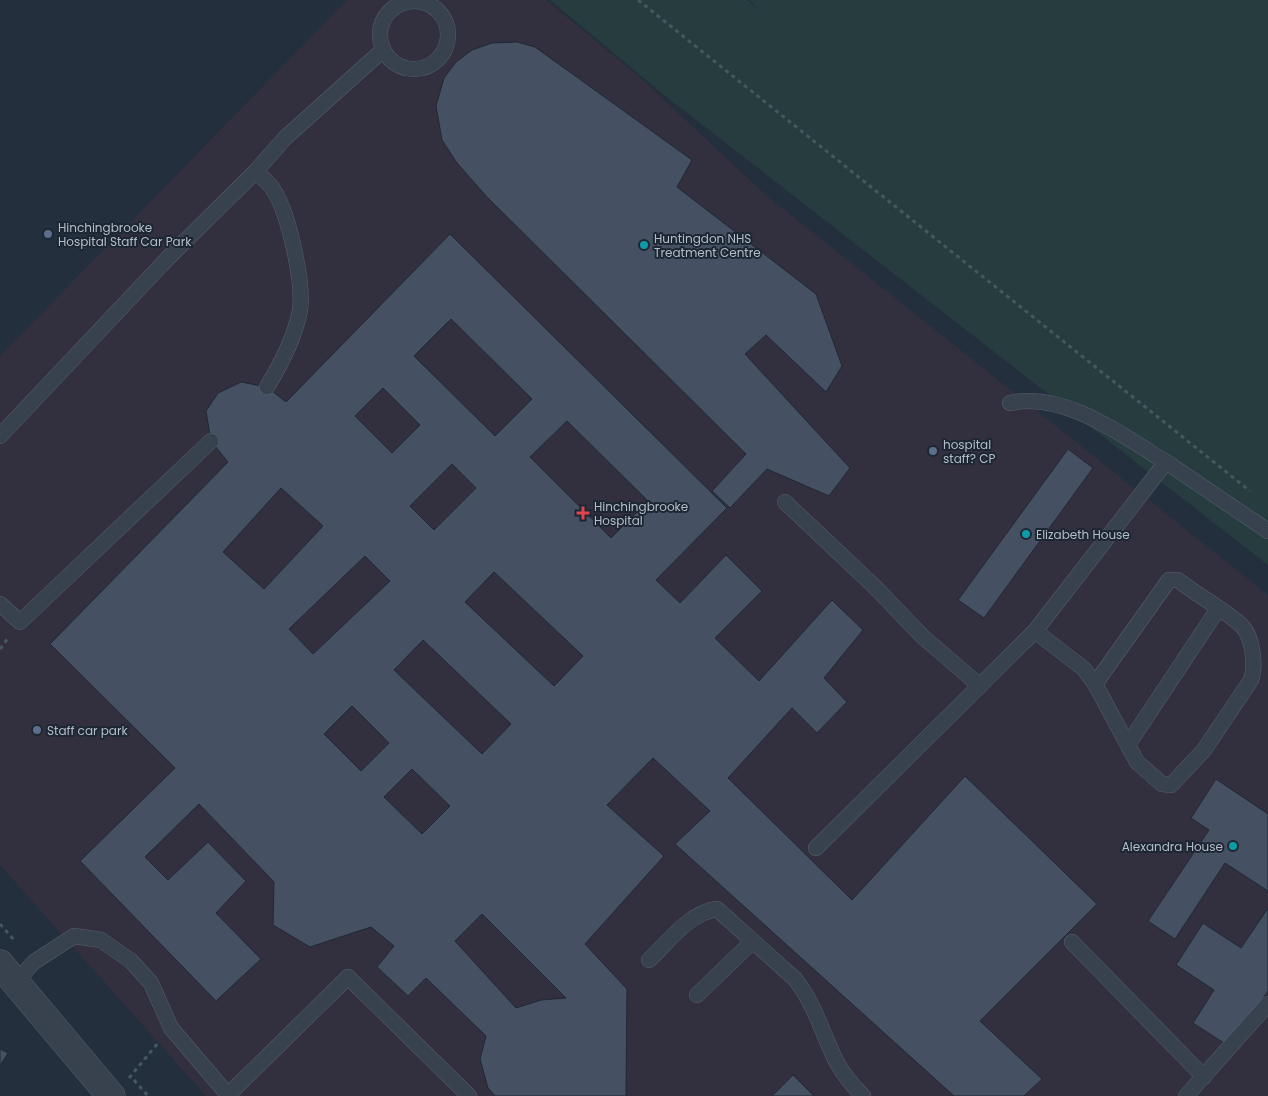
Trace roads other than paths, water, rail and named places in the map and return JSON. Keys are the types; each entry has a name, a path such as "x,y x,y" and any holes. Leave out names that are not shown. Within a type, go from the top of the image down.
{"street":[{"path":"8,974 53,1025 118,1089"}],"lane":[{"path":"413,0 424,2 438,10 448,25 449,36 444,53 435,63 424,68 412,70 401,67 383,50 380,35 384,18 391,9 401,3 413,0"},
{"path":"0,436 168,258 254,172 285,138 383,50"},
{"path":"254,172 268,182 277,194 298,261 300,309 284,360 267,387"},
{"path":"1010,403 1034,402 1064,408 1108,428 1166,462 1268,531"},
{"path":"0,604 20,622 211,441"},
{"path":"816,848 1035,631 1166,462"},
{"path":"785,502 875,587 922,636 980,686"},
{"path":"1035,631 1084,669 1095,684 1138,762 1162,784 1171,785 1204,750 1251,680 1255,670 1255,658 1243,627 1178,580 1169,580 1095,684"},
{"path":"1129,743 1218,609"},
{"path":"649,960 692,918 706,911 717,909 803,990 835,1060 847,1079 863,1096"},
{"path":"8,974 34,962 74,936 101,940 131,960 151,983 171,1028 228,1095 348,977 468,1096"},
{"path":"697,995 753,941"},
{"path":"1072,942 1204,1077"},
{"path":"1186,1096 1268,1004"}],"place":[{"name":"Hinchingbrooke Hospital Staff Car Park","path":"48,234"},
{"name":"Huntingdon NHS Treatment Centre","path":"644,245"},
{"name":"hospital staff? CP","path":"933,451"},
{"name":"Hinchingbrooke Hospital","path":"583,513"},
{"name":"Elizabeth House","path":"1026,534"},
{"name":"Staff car park","path":"37,730"},
{"name":"Alexandra House","path":"1233,846"}]}
